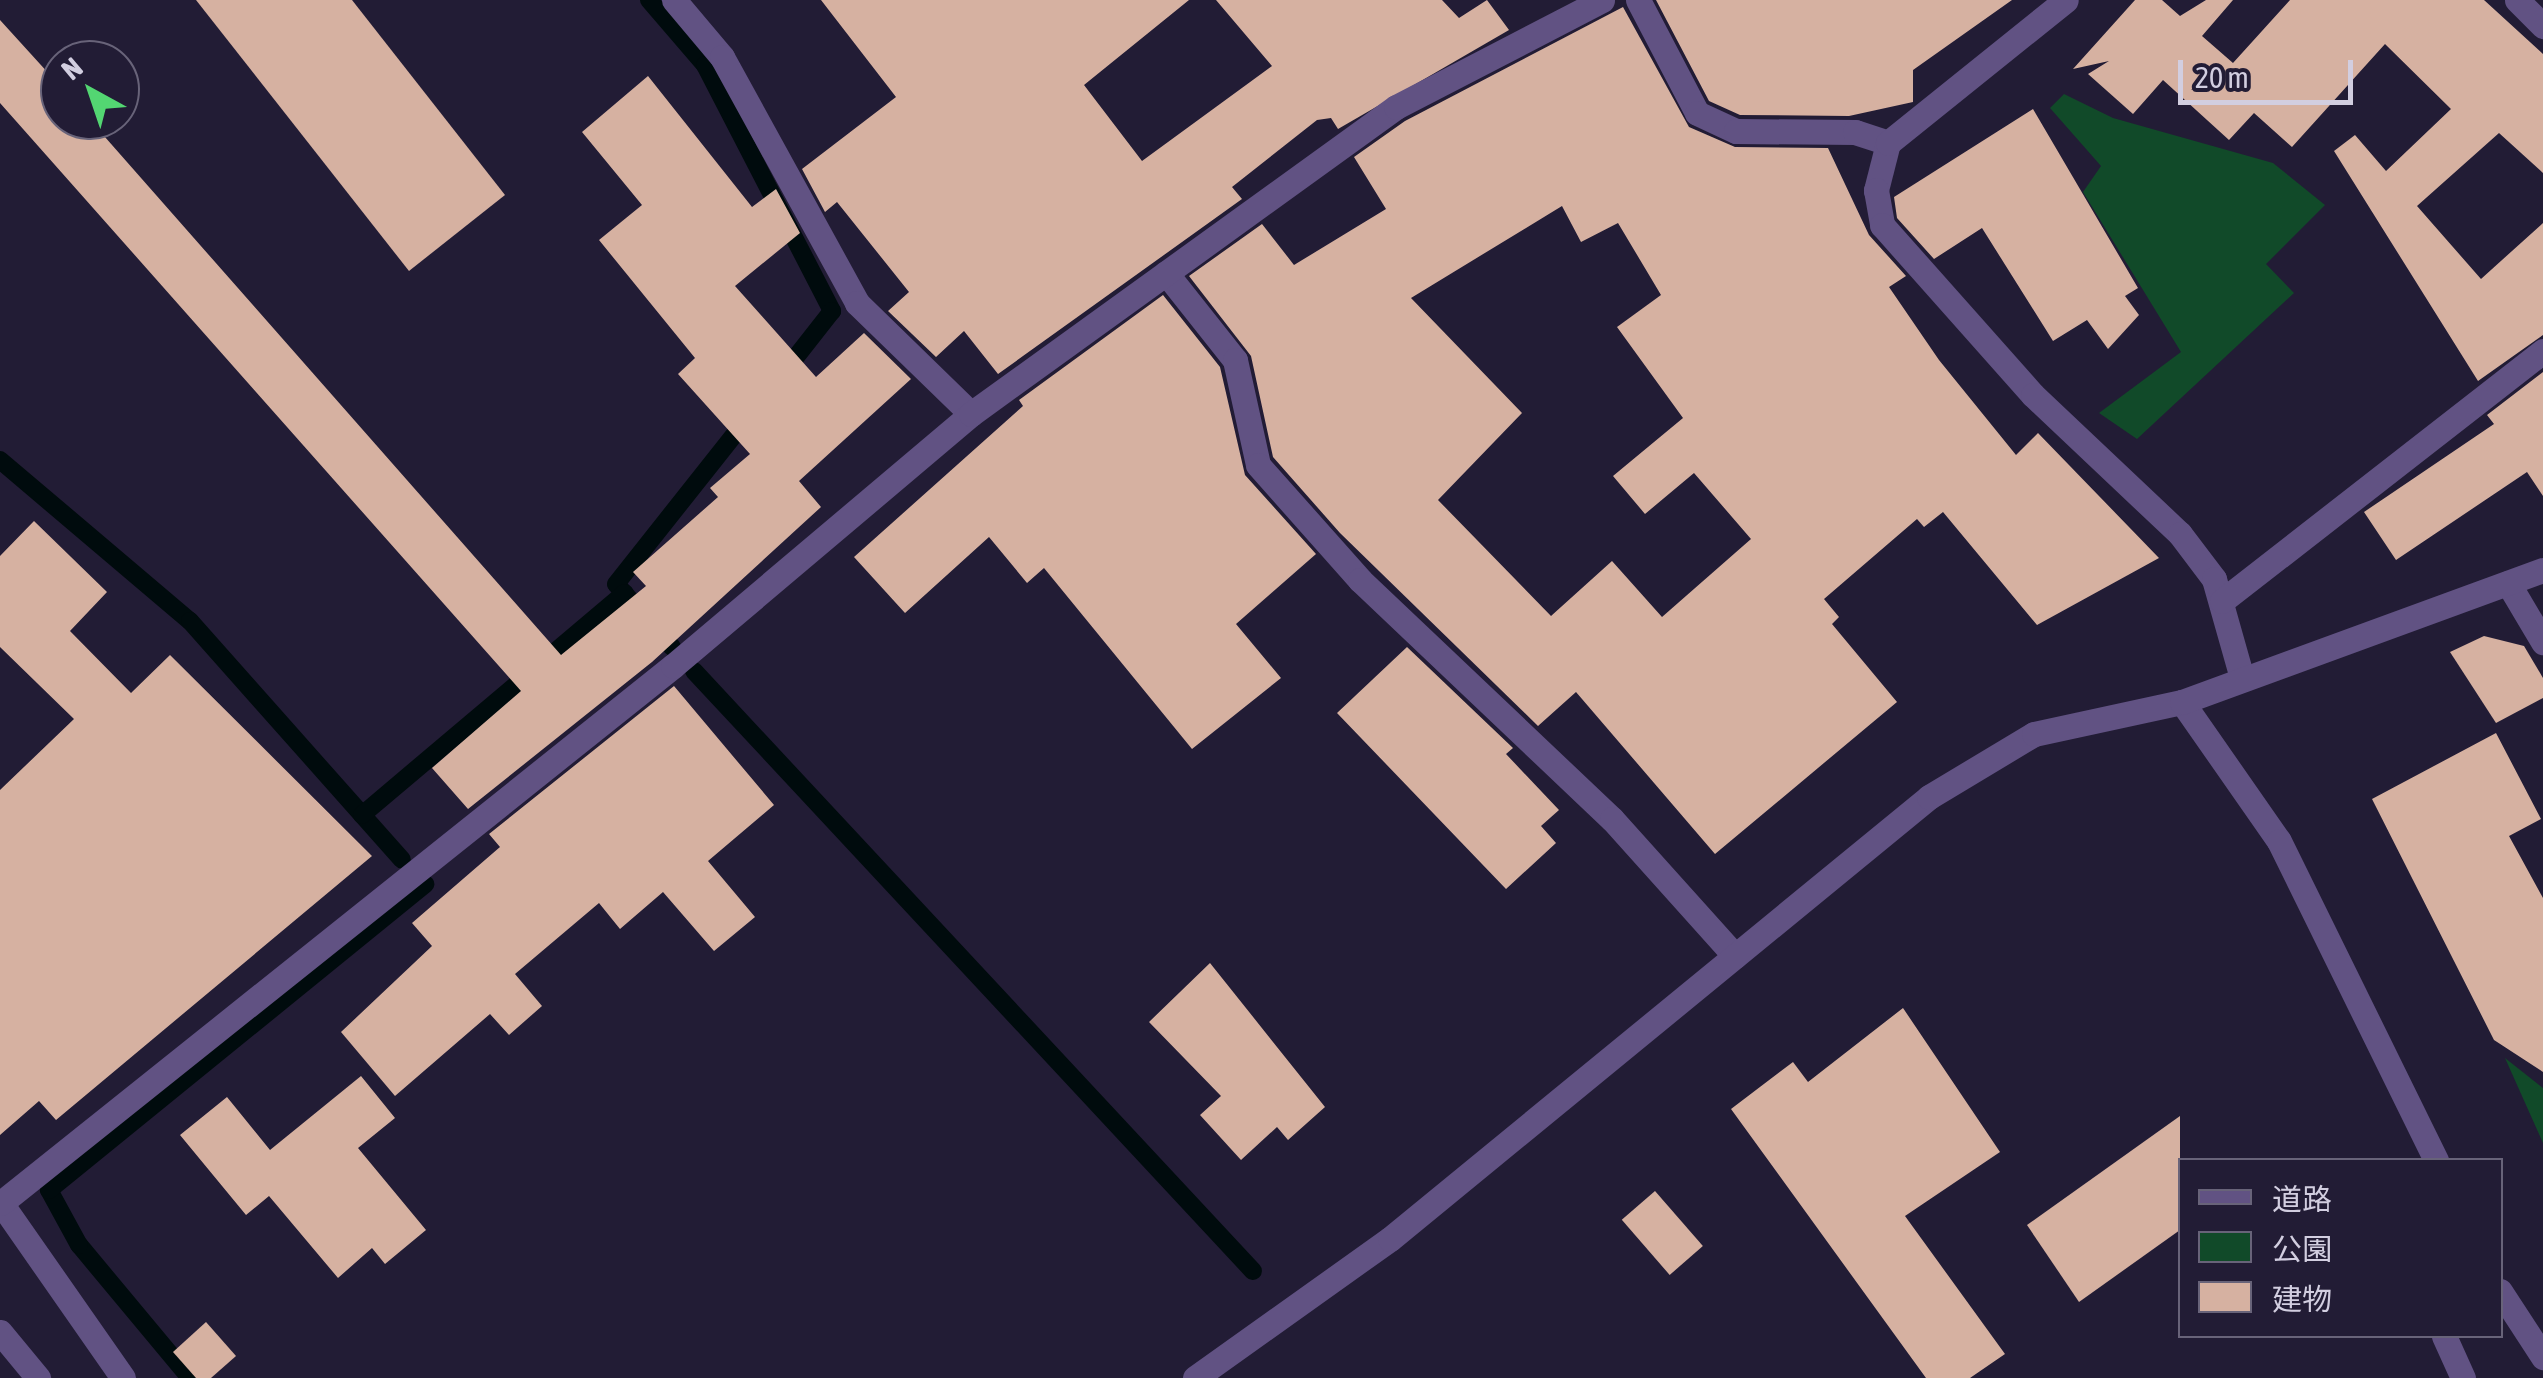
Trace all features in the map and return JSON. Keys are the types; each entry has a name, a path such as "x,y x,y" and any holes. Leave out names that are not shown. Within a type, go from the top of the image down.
{"street":[{"path":"674,0 722,57 857,303 971,414"},
{"path":"122,1378 1,1204 673,666 971,414 1396,107 1602,0"},
{"path":"1638,0 1697,112 1736,131 1855,132 1888,142"},
{"path":"2066,0 1888,142 1876,190 1882,225 2033,395 2180,534 2222,601 2242,678"},
{"path":"2517,0 2543,26"},
{"path":"1166,272 1235,360 1258,465 1360,580 1612,819 1735,956"},
{"path":"2222,601 2543,351"},
{"path":"1195,1378 1390,1239 1928,797 2034,734 2182,702 2543,570"},
{"path":"2508,582 2543,642"},
{"path":"2182,702 2279,841 2435,1158"},
{"path":"2503,1296 2543,1357"},
{"path":"0,1332 38,1378"},
{"path":"2445,1338 2463,1378"}],"green space":[{"path":"2064,94 2113,118 2273,163 2325,205 2266,264 2294,293 2137,439 2099,413 2181,352 2083,192 2101,166 2050,108"},
{"path":"2505,1058 2543,1088 2543,1143"}],"building":[{"path":"196,0 352,0 505,195 409,271"},
{"path":"821,0 1189,0 1084,85 1142,161 1272,66 1216,0 1442,0 1459,18 1487,0 1509,30 1338,129 1331,118 1317,120 1232,187 1242,199 998,374 964,331 936,357 888,311 909,292 837,202 825,212 802,169 896,97"},
{"path":"1656,0 2012,0 1913,70 1913,102 1849,116 1740,115 1709,101"},
{"path":"2135,0 2162,0 2180,16 2206,0 2233,0 2202,36 2233,63 2290,0 2484,0 2543,54 2543,173 2499,133 2417,206 2481,279 2543,223 2543,335 2478,381 2334,151 2355,135 2386,171 2451,109 2385,44 2292,147 2254,113 2229,140 2163,80 2133,114 2088,74 2109,61 2073,69"},
{"path":"1623,7 1689,127 1735,147 1828,148 1869,235 1906,276 1889,287 1939,360 2016,455 2038,433 2159,558 2037,625 1943,512 1924,527 1917,519 1824,599 1839,617 1832,624 1897,702 1715,854 1576,692 1538,726 1340,533 1273,457 1251,356 1189,276 1262,224 1294,265 1386,209 1354,157 1405,121","holes":["1562,206 1581,242 1618,223 1661,295 1617,327 1683,418 1613,476 1645,514 1694,473 1751,539 1662,617 1612,561 1551,616 1438,500 1522,413 1411,298"]},
{"path":"0,20 40,64 40,140 108,140 561,655 646,586 633,572 718,497 710,488 750,454 678,374 695,358 599,240 642,205 582,132 648,76 752,207 776,189 800,233 735,286 816,377 864,333 911,379 799,481 821,507 652,662 468,809 432,768 521,691 0,103"},
{"path":"2033,109 2138,288 2125,296 2139,315 2108,349 2087,320 2053,341 1982,228 1934,259 1897,218 1894,197"},
{"path":"1163,295 1220,367 1245,475 1316,554 1236,624 1281,678 1192,749 1044,568 1027,583 989,537 905,613 854,557 1023,406 1019,400"},
{"path":"2543,372 2543,496 2527,472 2396,560 2364,512 2494,424 2487,415"},
{"path":"34,521 107,592 70,631 131,693 170,655 372,856 56,1120 39,1101 0,1135 0,790 74,719 0,647 0,556"},
{"path":"2484,636 2524,646 2543,678 2543,698 2496,723 2450,652"},
{"path":"1407,647 1513,748 1506,754 1559,810 1541,826 1556,843 1506,889 1337,713"},
{"path":"674,686 774,805 708,861 755,917 714,951 663,892 620,929 599,903 515,974 542,1006 509,1035 490,1014 395,1096 341,1032 432,946 412,923 500,847 489,834"},
{"path":"2496,733 2541,819 2509,836 2543,898 2543,1072 2494,1040 2372,799"},
{"path":"1210,963 1325,1107 1288,1140 1277,1127 1241,1160 1200,1115 1221,1096 1149,1022"},
{"path":"1903,1008 2000,1152 1905,1216 2005,1354 1970,1378 1926,1378 1731,1109 1793,1062 1808,1082"},
{"path":"361,1076 395,1118 358,1148 426,1230 385,1264 372,1248 338,1278 269,1196 246,1215 180,1135 227,1097 270,1150"},
{"path":"2180,1116 2178,1231 2079,1302 2027,1225"},
{"path":"1655,1191 1703,1246 1670,1275 1622,1220"},
{"path":"206,1322 236,1356 211,1378 196,1378 173,1352"}],"waterway":[{"path":"649,0 705,65 832,311 785,371"},
{"path":"672,647 616,584 747,419"},
{"path":"0,460 190,621 402,860"},
{"path":"362,815 625,593"},
{"path":"694,671 1253,1271"},
{"path":"190,1378 79,1245 49,1190 425,884"}]}
